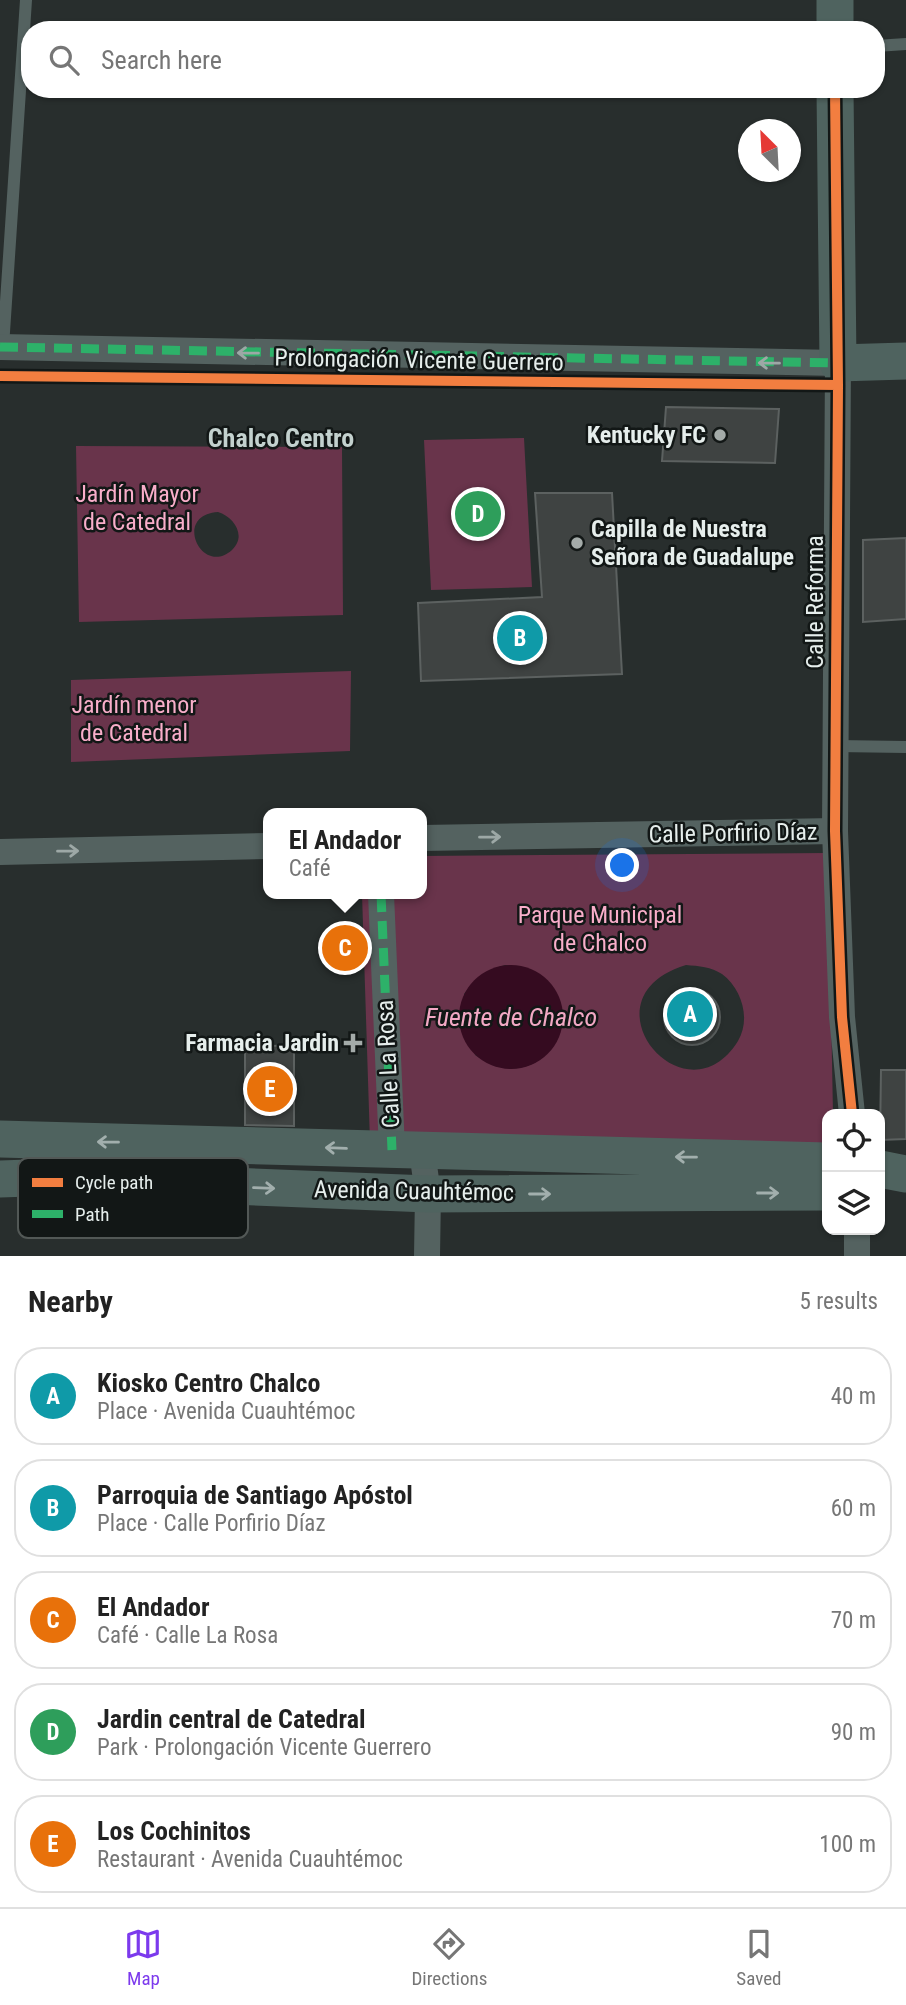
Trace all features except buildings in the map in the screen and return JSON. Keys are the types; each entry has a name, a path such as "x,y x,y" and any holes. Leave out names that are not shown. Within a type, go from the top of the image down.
{"main road":[{"path":"835,0 835,21"},
{"name":"Calle Reforma","path":"835,98 838,363"},
{"name":"Prolongación Vicente Guerrero","path":"838,363 906,361"},
{"name":"Avenida Cuauhtémoc","path":"0,1139 822,1161"},
{"name":"Avenida Cuauhtémoc","path":"0,1179 18,1178"},
{"name":"Avenida Cuauhtémoc","path":"248,1187 428,1194 822,1192"}],"street":[{"name":"Prolongación Vicente Guerrero","path":"2,347 838,363"},
{"name":"Calle Reforma","path":"838,363 835,831 842,1017 851,1109"},
{"name":"Calle Porfirio Díaz","path":"427,838 835,831"},
{"path":"0,852 263,846"},
{"name":"Calle La Rosa","path":"382,899 407,1150 428,1194 427,1256"},
{"path":"857,1235 857,1256"}],"lane":[{"path":"25,21 26,0"},
{"path":"885,45 906,44"},
{"path":"2,347 21,72"},
{"path":"835,746 906,747"}],"green space":[{"path":"524,438 532,587 431,590 424,440"},
{"name":"Jardín Mayor de Catedral","path":"76,446 342,447 343,615 79,622","holes":["218,512 224,514 237,528 238,539 232,550 221,556 211,556 202,551 194,532 197,523 204,516"]},
{"name":"Jardín menor de Catedral","path":"351,671 350,751 71,762 71,680"},
{"name":"Parque Municipal de Chalco","path":"828,853 833,1109 822,1109 822,1149 370,1142 362,899 427,899 427,856","holes":["505,965 536,973 554,990 561,1012 558,1034 547,1053 528,1066 504,1068 475,1055 464,994 472,984 492,970","686,965 709,968 722,974 735,988 742,1005 744,1023 738,1041 716,1063 692,1070 670,1063 652,1047 641,1026 641,1003 655,981"]}],"water":[{"name":"Fuente de Chalco","path":"511,965 531,969 548,980 559,997 563,1017 559,1037 548,1054 531,1065 511,1069 491,1065 474,1054 463,1037 459,1017 463,997 474,980 491,969"}],"marked path":[{"path":"0,347 838,363"},
{"path":"381,899 392,1150"}],"cycle path":[{"path":"835,98 838,385 835,831 842,1017 851,1109"},
{"path":"0,376 838,385"}],"place":[{"name":"Kentucky FC","path":"720,435"},
{"name":"Jardin central de Catedral","path":"478,514"},
{"name":"Capilla de Nuestra Señora de Guadalupe","path":"577,543"},
{"name":"Parroquia de Santiago Apóstol","path":"520,638"},
{"name":"El Andador","path":"345,948"},
{"name":"Kiosko Centro Chalco","path":"690,1014"},
{"name":"Farmacia Jardin","path":"353,1043"},
{"name":"Los Cochinitos","path":"270,1089"}],"district":[{"name":"Chalco Centro","path":"281,438"}]}
